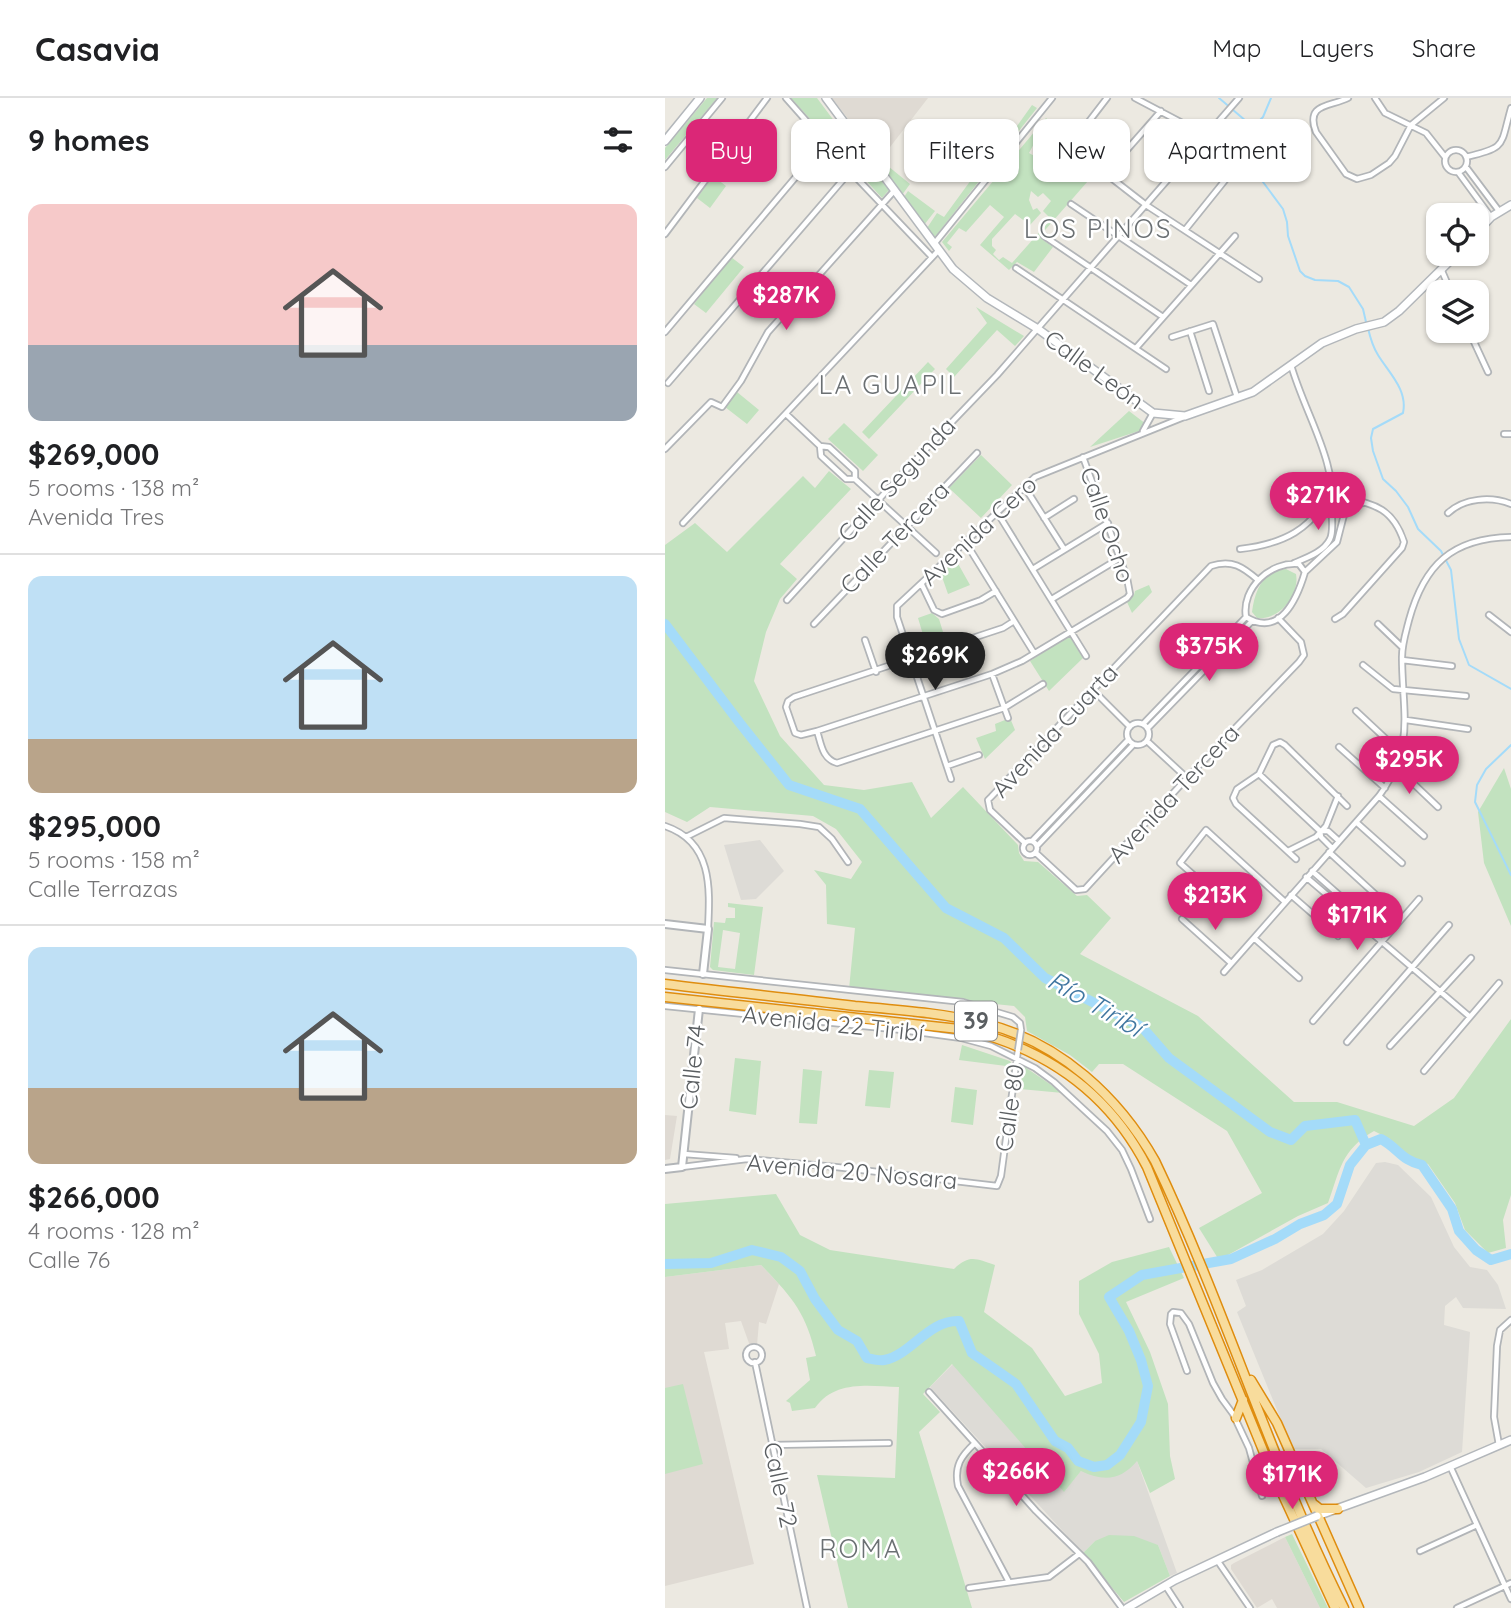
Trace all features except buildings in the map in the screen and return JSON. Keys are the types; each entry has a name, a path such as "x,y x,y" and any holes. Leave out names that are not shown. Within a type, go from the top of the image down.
{"highway":[{"name":"39","path":"665,984 953,1017 988,1024 1025,1038 1080,1071 1122,1113 1156,1161 1216,1301 1279,1463 1344,1608"},
{"name":"39","path":"665,997 944,1026 1002,1040 1030,1051 1086,1088 1125,1130 1146,1167 1280,1490 1335,1608"},
{"path":"691,1000 699,1005 699,1009"},
{"path":"1240,1363 1277,1423 1359,1608"},
{"path":"1236,1418 1243,1400"},
{"path":"1310,1499 1320,1509 1338,1509"},
{"path":"1334,1588 1350,1608"}],"main road":[{"path":"665,141 700,98"},
{"name":"Calle León","path":"826,98 842,119"},
{"name":"Calle León","path":"888,182 935,251 966,281 987,298 1038,329 1153,413 1185,416 1237,398 1269,382 1322,343 1356,329 1384,322 1446,266"},
{"path":"1491,217 1511,205"},
{"path":"1125,1608 1165,1585 1277,1532 1511,1440"}],"street":[{"path":"665,167 722,98"},
{"path":"665,234 767,98"},
{"path":"786,98 805,119"},
{"path":"683,523 786,415 935,251 1052,98"},
{"path":"1090,119 1107,98"},
{"path":"1135,98 1176,119"},
{"name":"Calle Segunda","path":"1221,119 1239,98"},
{"path":"1348,98 1319,107 1313,117 1316,132 1346,174 1364,179 1389,163 1411,125 1444,98"},
{"path":"1375,98 1385,113 1426,133 1445,157"},
{"path":"1466,157 1493,151 1499,146 1511,108"},
{"path":"1161,111 1111,168 1109,174 1112,181 1259,279"},
{"path":"1491,217 1458,172 1448,170 1444,164 1445,157 1454,150 1461,151 1466,157 1466,166 1499,211"},
{"path":"1458,172 1466,166"},
{"path":"665,332 791,182"},
{"path":"668,383 841,182"},
{"path":"861,182 935,251"},
{"name":"Calle Segunda","path":"787,600 1038,329 1166,182"},
{"path":"1185,230 1224,182"},
{"path":"665,449 708,404 716,402 722,407 741,381 768,332 894,190"},
{"path":"1071,204 1191,285"},
{"path":"1044,236 1163,317"},
{"path":"1136,348 1235,236"},
{"path":"1016,268 1166,369"},
{"path":"1442,271 1446,280"},
{"path":"1172,337 1213,324 1237,398"},
{"path":"1190,331 1209,391"},
{"path":"1475,343 1488,372"},
{"path":"1143,724 1247,617 1247,600 1258,580 1276,568 1294,564 1324,546 1331,537 1332,485 1324,448 1290,365"},
{"path":"1143,432 1153,413"},
{"path":"786,415 820,446 829,447 855,471 855,479"},
{"name":"Avenida Cero","path":"912,660 897,617 897,606 1024,486 1048,470 1185,416"},
{"path":"1504,434 1511,434"},
{"path":"820,446 821,456 846,479 855,479 936,553"},
{"name":"Calle Tercera","path":"814,624 977,453"},
{"name":"Calle Ocho","path":"1071,631 1130,594 1120,558 1083,456"},
{"path":"1240,550 1264,545 1297,532 1319,513 1332,485"},
{"path":"1024,486 1064,549"},
{"path":"1332,495 1380,507 1388,514 1402,536 1402,548 1343,614 1335,619"},
{"path":"1044,518 1075,499"},
{"path":"1247,617 1252,621 1267,624 1279,618 1297,597 1305,572 1337,542 1347,499"},
{"path":"1448,513 1455,506 1478,500 1495,500 1511,505"},
{"path":"1333,513 1343,514 1358,504 1370,503"},
{"path":"997,512 1086,656"},
{"path":"1033,569 1108,523"},
{"path":"1224,972 1380,796 1397,768 1406,720 1403,647 1421,584 1438,561 1448,555 1484,540 1511,537"},
{"path":"966,543 1034,653"},
{"path":"1052,599 1120,558"},
{"name":"Avenida Cuarta","path":"1025,843 990,810 988,800 1211,566 1233,563 1244,567 1258,580"},
{"path":"1294,564 1304,568 1305,572"},
{"path":"922,585 937,613 942,614 981,600 996,591"},
{"path":"1489,615 1511,632"},
{"name":"Avenida Tercera","path":"1036,853 1076,890 1085,890 1304,655 1301,642 1279,618"},
{"path":"1014,621 1003,628 912,660 794,697 788,701 786,707 795,733 801,735 817,731 992,674 1022,661 1071,631"},
{"path":"1148,728 1252,621"},
{"path":"1378,624 1403,647"},
{"path":"866,640 876,672"},
{"path":"912,660 951,779"},
{"path":"1402,660 1452,666"},
{"path":"1363,666 1388,687 1465,696"},
{"path":"992,674 1008,718"},
{"path":"817,731 825,755 830,761 837,763 1004,708 1043,684"},
{"path":"1093,690 1130,727"},
{"path":"1356,711 1401,754"},
{"path":"1406,720 1468,729"},
{"path":"1128,740 1139,746 1150,737 1148,728 1138,723 1130,727 1128,740 1032,841 1025,843 1023,850 1026,854 1036,853 1037,846 1133,745"},
{"path":"1147,741 1187,778"},
{"path":"1296,859 1236,804 1233,798 1237,789 1259,774 1270,749 1276,743 1285,745 1347,806"},
{"path":"1339,747 1385,788"},
{"path":"947,766 979,755"},
{"path":"1397,768 1438,807"},
{"path":"1259,774 1321,831 1321,837 1330,850 1376,895"},
{"path":"1288,851 1316,837 1329,819 1338,796"},
{"path":"1380,796 1424,836"},
{"path":"687,837 724,818 800,824 819,827 832,839 848,862"},
{"path":"1356,822 1402,863"},
{"path":"665,826 687,837 704,864 710,885 703,974 665,970"},
{"path":"1257,876 1231,902 1225,903 1180,863 1206,830 1257,876 1285,902"},
{"path":"1321,831 1327,830 1339,841"},
{"path":"1032,841 1037,846"},
{"path":"1312,871 1355,909 1361,925"},
{"path":"1306,877 1470,1017"},
{"path":"1291,895 1338,936"},
{"path":"1313,1021 1419,899"},
{"path":"1182,919 1231,963"},
{"path":"665,924 708,929"},
{"path":"1347,1042 1449,925"},
{"path":"1254,939 1299,978"},
{"path":"1390,1046 1471,958"},
{"name":"Calle 80","path":"703,974 963,1002 1013,1017 1020,1023 1021,1030 1001,1176 997,1186"},
{"path":"1424,1071 1499,983"},
{"name":"Avenida 22 Tiribí","path":"665,1006 961,1038 991,1046 1035,1068 1070,1095 1107,1131 1132,1169 1150,1219"},
{"name":"Calle 74","path":"682,1167 699,1009"},
{"path":"684,1154 747,1159"},
{"name":"Avenida 20 Nosara","path":"665,1170 747,1159 997,1186"},
{"path":"1187,1371 1170,1324 1171,1314 1177,1312 1185,1317 1213,1383 1236,1418 1255,1466 1262,1496"},
{"path":"1499,1445 1494,1417 1497,1346 1500,1330 1511,1320"},
{"name":"Calle 72","path":"754,1362 807,1608"},
{"path":"929,1392 1079,1554 1125,1608"},
{"path":"771,1445 889,1443"},
{"path":"975,1443 960,1459 957,1471 958,1486 1009,1582"},
{"path":"1450,1466 1511,1599"},
{"path":"1420,1551 1477,1525"},
{"path":"969,1588 1049,1577 1079,1554"},
{"path":"1216,1560 1250,1608"},
{"path":"1457,1608 1511,1583"},
{"path":"1165,1585 1180,1608"}],"shaded area":[{"path":"832,98 928,98 912,119 904,119 904,129 890,147 890,119 848,119"},
{"path":"760,840 784,871 756,899 741,900 724,845"},
{"path":"665,1115 677,1116 670,1159 665,1160"},
{"path":"1376,1163 1398,1165 1431,1197 1454,1247 1470,1267 1487,1270 1498,1285 1506,1309 1463,1308 1456,1297 1445,1306 1444,1325 1470,1332 1462,1452 1419,1472 1366,1488 1321,1449 1293,1449 1237,1312 1246,1306 1236,1280 1262,1270 1323,1234 1344,1211"},
{"path":"761,1265 779,1284 766,1324 759,1322 757,1345 750,1346 741,1321 725,1323 729,1349 704,1352 754,1564 665,1586 665,1277"},
{"path":"953,1364 1064,1491 1081,1471 1137,1461 1177,1573 1170,1576 1158,1545 1095,1541 1083,1553 930,1387"},
{"path":"1285,1537 1320,1608 1277,1608 1272,1599 1257,1608 1231,1569 1234,1563"}],"green space":[{"path":"707,98 717,98 699,119 689,119"},
{"path":"791,98 817,98 833,119 810,119"},
{"path":"1032,105 1037,108 1019,131 1019,123"},
{"path":"686,123 686,135 665,160 665,148"},
{"path":"1033,134 1033,146 1029,153 1033,155 1033,182 1087,182 1039,237 1053,247 1034,272 1017,262 1009,270 980,245 1004,217 990,205 966,232 959,228 947,243 952,247 949,251 942,242 992,182 1019,182 1019,150","holes":["1031,191 1038,197 1043,193 1051,201 1043,211 1051,219 1012,263 1003,257 999,260 993,254 996,250 992,246 992,239 1015,214 1030,225 1041,213 1037,208 1033,210 1029,200"]},
{"path":"890,168 904,182 910,184 902,195 890,179"},
{"path":"709,182 721,182 726,186 710,208 697,198"},
{"path":"867,182 882,182 889,190 882,198"},
{"path":"970,182 978,182 934,238 927,228 937,213 944,217"},
{"path":"908,191 935,211 924,225 904,197"},
{"path":"731,257 744,267 706,313 694,304"},
{"path":"976,307 1024,336 1015,346 997,330 954,377 946,369 987,323"},
{"path":"928,362 935,369 869,439 862,432"},
{"path":"737,392 759,410 747,424 725,407"},
{"path":"1129,411 1146,424 1142,430 1090,447"},
{"path":"844,423 878,455 863,471 828,439"},
{"path":"981,455 1012,485 981,518 949,488"},
{"path":"829,471 851,489 780,564 797,579 780,599 766,632 754,681 780,736 824,785 864,790 912,782 931,818 963,787 1018,845 1024,861 1038,862 1077,896 1087,895 1111,918 1080,954 1198,1016 1294,1102 1337,1102 1414,1126 1454,1098 1511,1019 1511,1195 1503,1220 1506,1248 1488,1253 1465,1230 1455,1203 1428,1164 1408,1155 1390,1139 1374,1131 1348,1153 1328,1203 1298,1216 1219,1260 1199,1228 1262,1193 1227,1131 1123,1064 1099,1064 1092,1072 1070,1055 1027,1031 1025,1017 1014,1006 849,989 855,928 827,924 826,885 814,870 851,879 862,862 836,829 813,816 710,807 687,822 665,812 665,545 695,523 727,552 803,476 815,488"},
{"path":"956,560 970,585 948,594 941,574"},
{"path":"1286,569 1296,574 1295,590 1291,598 1280,611 1265,618 1257,618 1252,612 1261,583 1271,574"},
{"path":"1149,585 1152,592 1132,613 1127,602 1135,591"},
{"path":"932,613 939,619 943,632 924,638 918,618"},
{"path":"1069,635 1083,658 1049,691 1030,661"},
{"path":"1010,718 1015,730 985,759 976,738 996,731 995,724"},
{"path":"1504,768 1511,789 1511,926 1484,863 1478,812"},
{"path":"728,903 763,907 754,975 713,970 710,967 714,922 725,923 726,918 735,918 735,908 728,907","holes":["723,930 740,933 735,969 718,967"]},
{"path":"962,1045 1010,1061 1014,1067 959,1060"},
{"path":"735,1058 761,1061 756,1115 729,1111"},
{"path":"1022,1065 1063,1093 1020,1089"},
{"path":"803,1069 822,1071 817,1124 799,1123"},
{"path":"869,1070 894,1072 890,1108 865,1106"},
{"path":"955,1087 977,1090 973,1125 951,1122"},
{"path":"776,1194 800,1235 830,1250 954,1269 964,1261 973,1259 995,1265 984,1312 1032,1348 1065,1396 1102,1383 1099,1354 1079,1314 1079,1281 1112,1262 1169,1247 1184,1278 1126,1302 1150,1352 1168,1404 1170,1456 1175,1479 1150,1493 1137,1461 1125,1472 1112,1477 1097,1477 1081,1471 1064,1492 952,1364 923,1394 940,1412 919,1432 972,1608 848,1608 817,1475 895,1478 899,1387 864,1386 842,1389 823,1399 815,1408 792,1411 790,1403 786,1401 810,1380 806,1358 816,1356 802,1316 772,1276 761,1265 665,1277 665,1204"},
{"path":"683,1384 703,1464 665,1474 665,1388"},
{"path":"1292,1534 1328,1608 1320,1608 1285,1537"},
{"path":"1109,1535 1134,1536 1158,1545 1170,1576 1124,1602 1083,1553 1095,1541"}],"waterway":[{"path":"1219,98 1244,119"},
{"path":"1271,98 1263,117 1253,127 1260,178 1283,209 1288,236 1300,271 1315,280 1338,281 1349,287 1363,309 1366,322"},
{"path":"1368,328 1376,352 1400,389 1404,405 1403,413 1373,429 1373,451 1383,479 1408,507 1418,529 1441,551 1451,570 1459,639 1469,665 1511,689"},
{"name":"Río Tiribí","path":"665,624 789,785 860,809 946,908 1004,938 1045,978 1142,1027 1169,1058 1270,1132 1291,1140 1305,1126 1355,1120 1366,1145"},
{"path":"1511,745 1486,769 1477,785 1475,802 1511,875"},
{"path":"665,1264 711,1263 752,1250 781,1257 800,1271 815,1299 838,1330 857,1341 867,1358 882,1360 894,1357 938,1326 959,1321 972,1353 1016,1384 1055,1441 1068,1448 1078,1461 1094,1467 1107,1465 1120,1455 1141,1422 1148,1386 1129,1331 1109,1297 1142,1275 1231,1259 1300,1224 1324,1215 1337,1204 1350,1165 1366,1145 1381,1139 1410,1161 1422,1165 1452,1209 1459,1231 1476,1250 1491,1260 1511,1254"}],"district":[{"name":"LOS PINOS","path":"1098,229"},
{"name":"LA GUAPIL","path":"891,385"},
{"name":"ROMA","path":"861,1549"}]}
